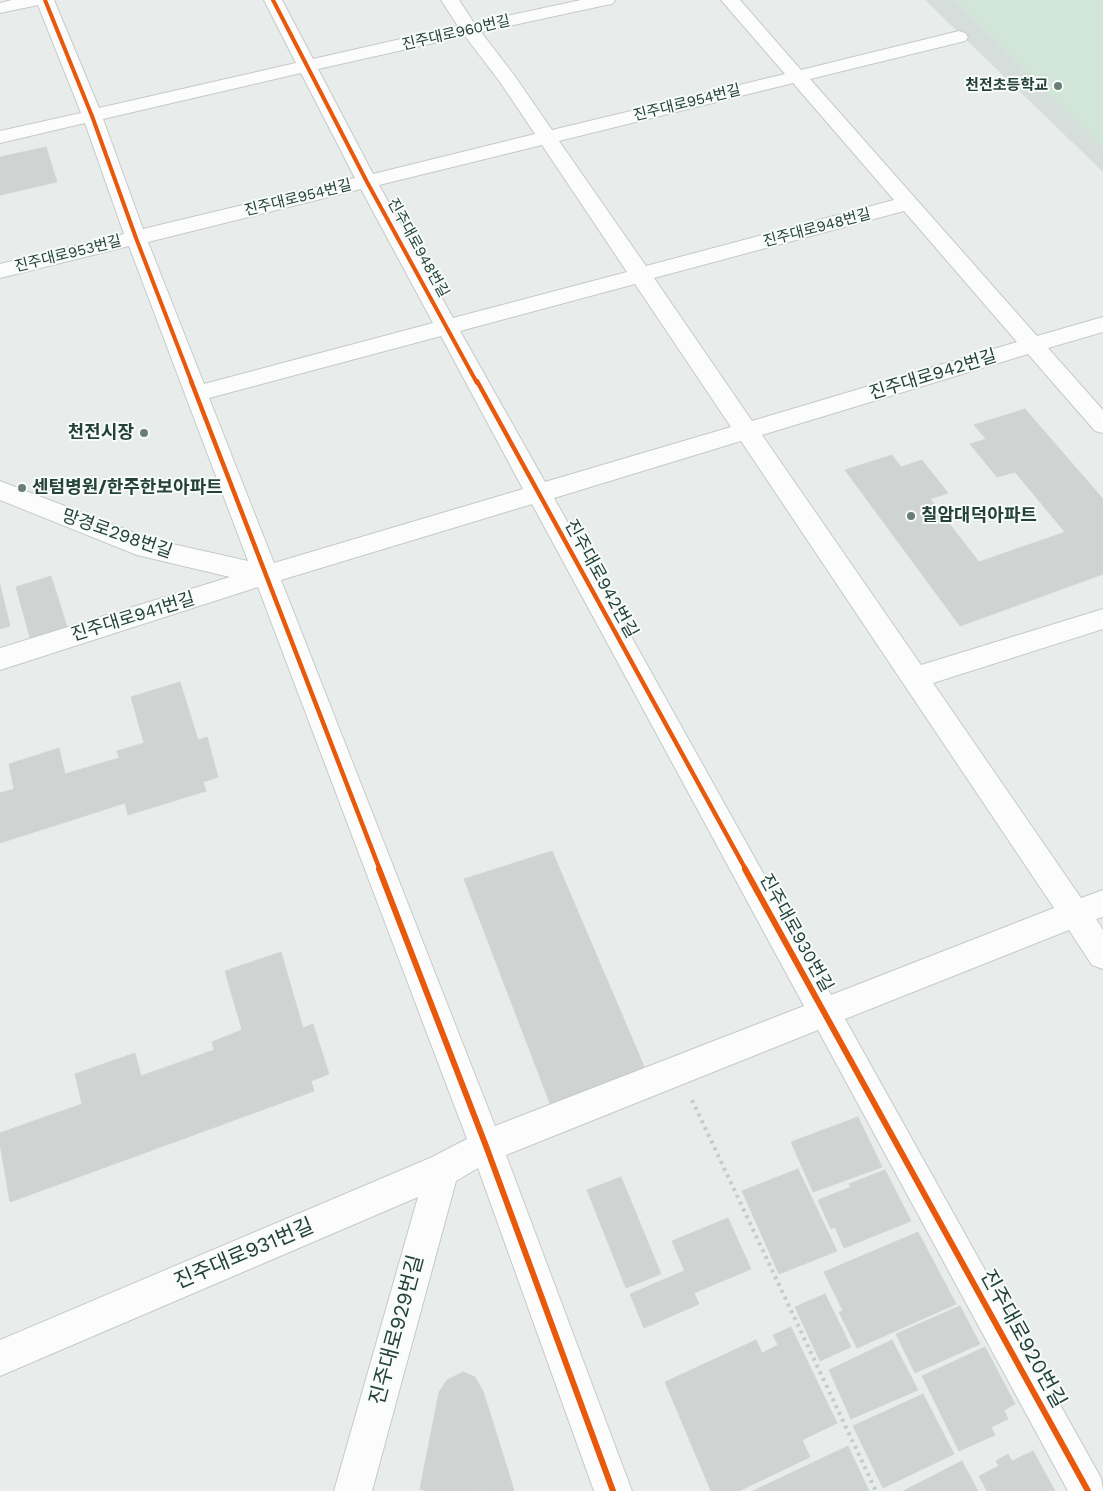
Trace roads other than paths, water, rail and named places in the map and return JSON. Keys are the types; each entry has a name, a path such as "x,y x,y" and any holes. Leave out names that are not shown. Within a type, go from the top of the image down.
{"street":[{"path":"0,8 38,0"},
{"path":"45,0 92,116 136,238 486,1146 613,1491"},
{"path":"273,0 306,67"},
{"path":"450,0 469,29 507,79 1103,955"},
{"name":"진주대로960번길","path":"0,137 469,29 606,0"},
{"path":"736,6 1103,425"},
{"name":"진주대로954번길","path":"136,238 958,37"},
{"name":"진주대로948번길","path":"306,67 446,327"},
{"name":"진주대로948번길","path":"196,394 909,204"},
{"name":"진주대로953번길","path":"0,271 136,238"},
{"name":"진주대로942번길","path":"266,576 1103,324"},
{"path":"446,327 538,494"},
{"name":"망경로298번길","path":"0,490 146,548 266,576"},
{"name":"진주대로942번길","path":"538,494 639,677"},
{"name":"진주대로941번길","path":"0,659 266,576"},
{"path":"914,678 1103,619"},
{"name":"진주대로930번길","path":"639,677 929,1202"},
{"name":"진주대로930번길","path":"486,1146 1103,903"},
{"name":"진주대로931번길","path":"0,1358 442,1170 486,1146"},
{"name":"진주대로929번길","path":"353,1491 442,1170"},
{"name":"진주대로920번길","path":"929,1202 1088,1491"}],"place":[{"name":"천전초등학교","path":"1058,86"},
{"name":"천전시장","path":"144,433"},
{"name":"센텀병원/한주한보아파트","path":"22,488"},
{"name":"칠암대덕아파트","path":"911,516"}]}
